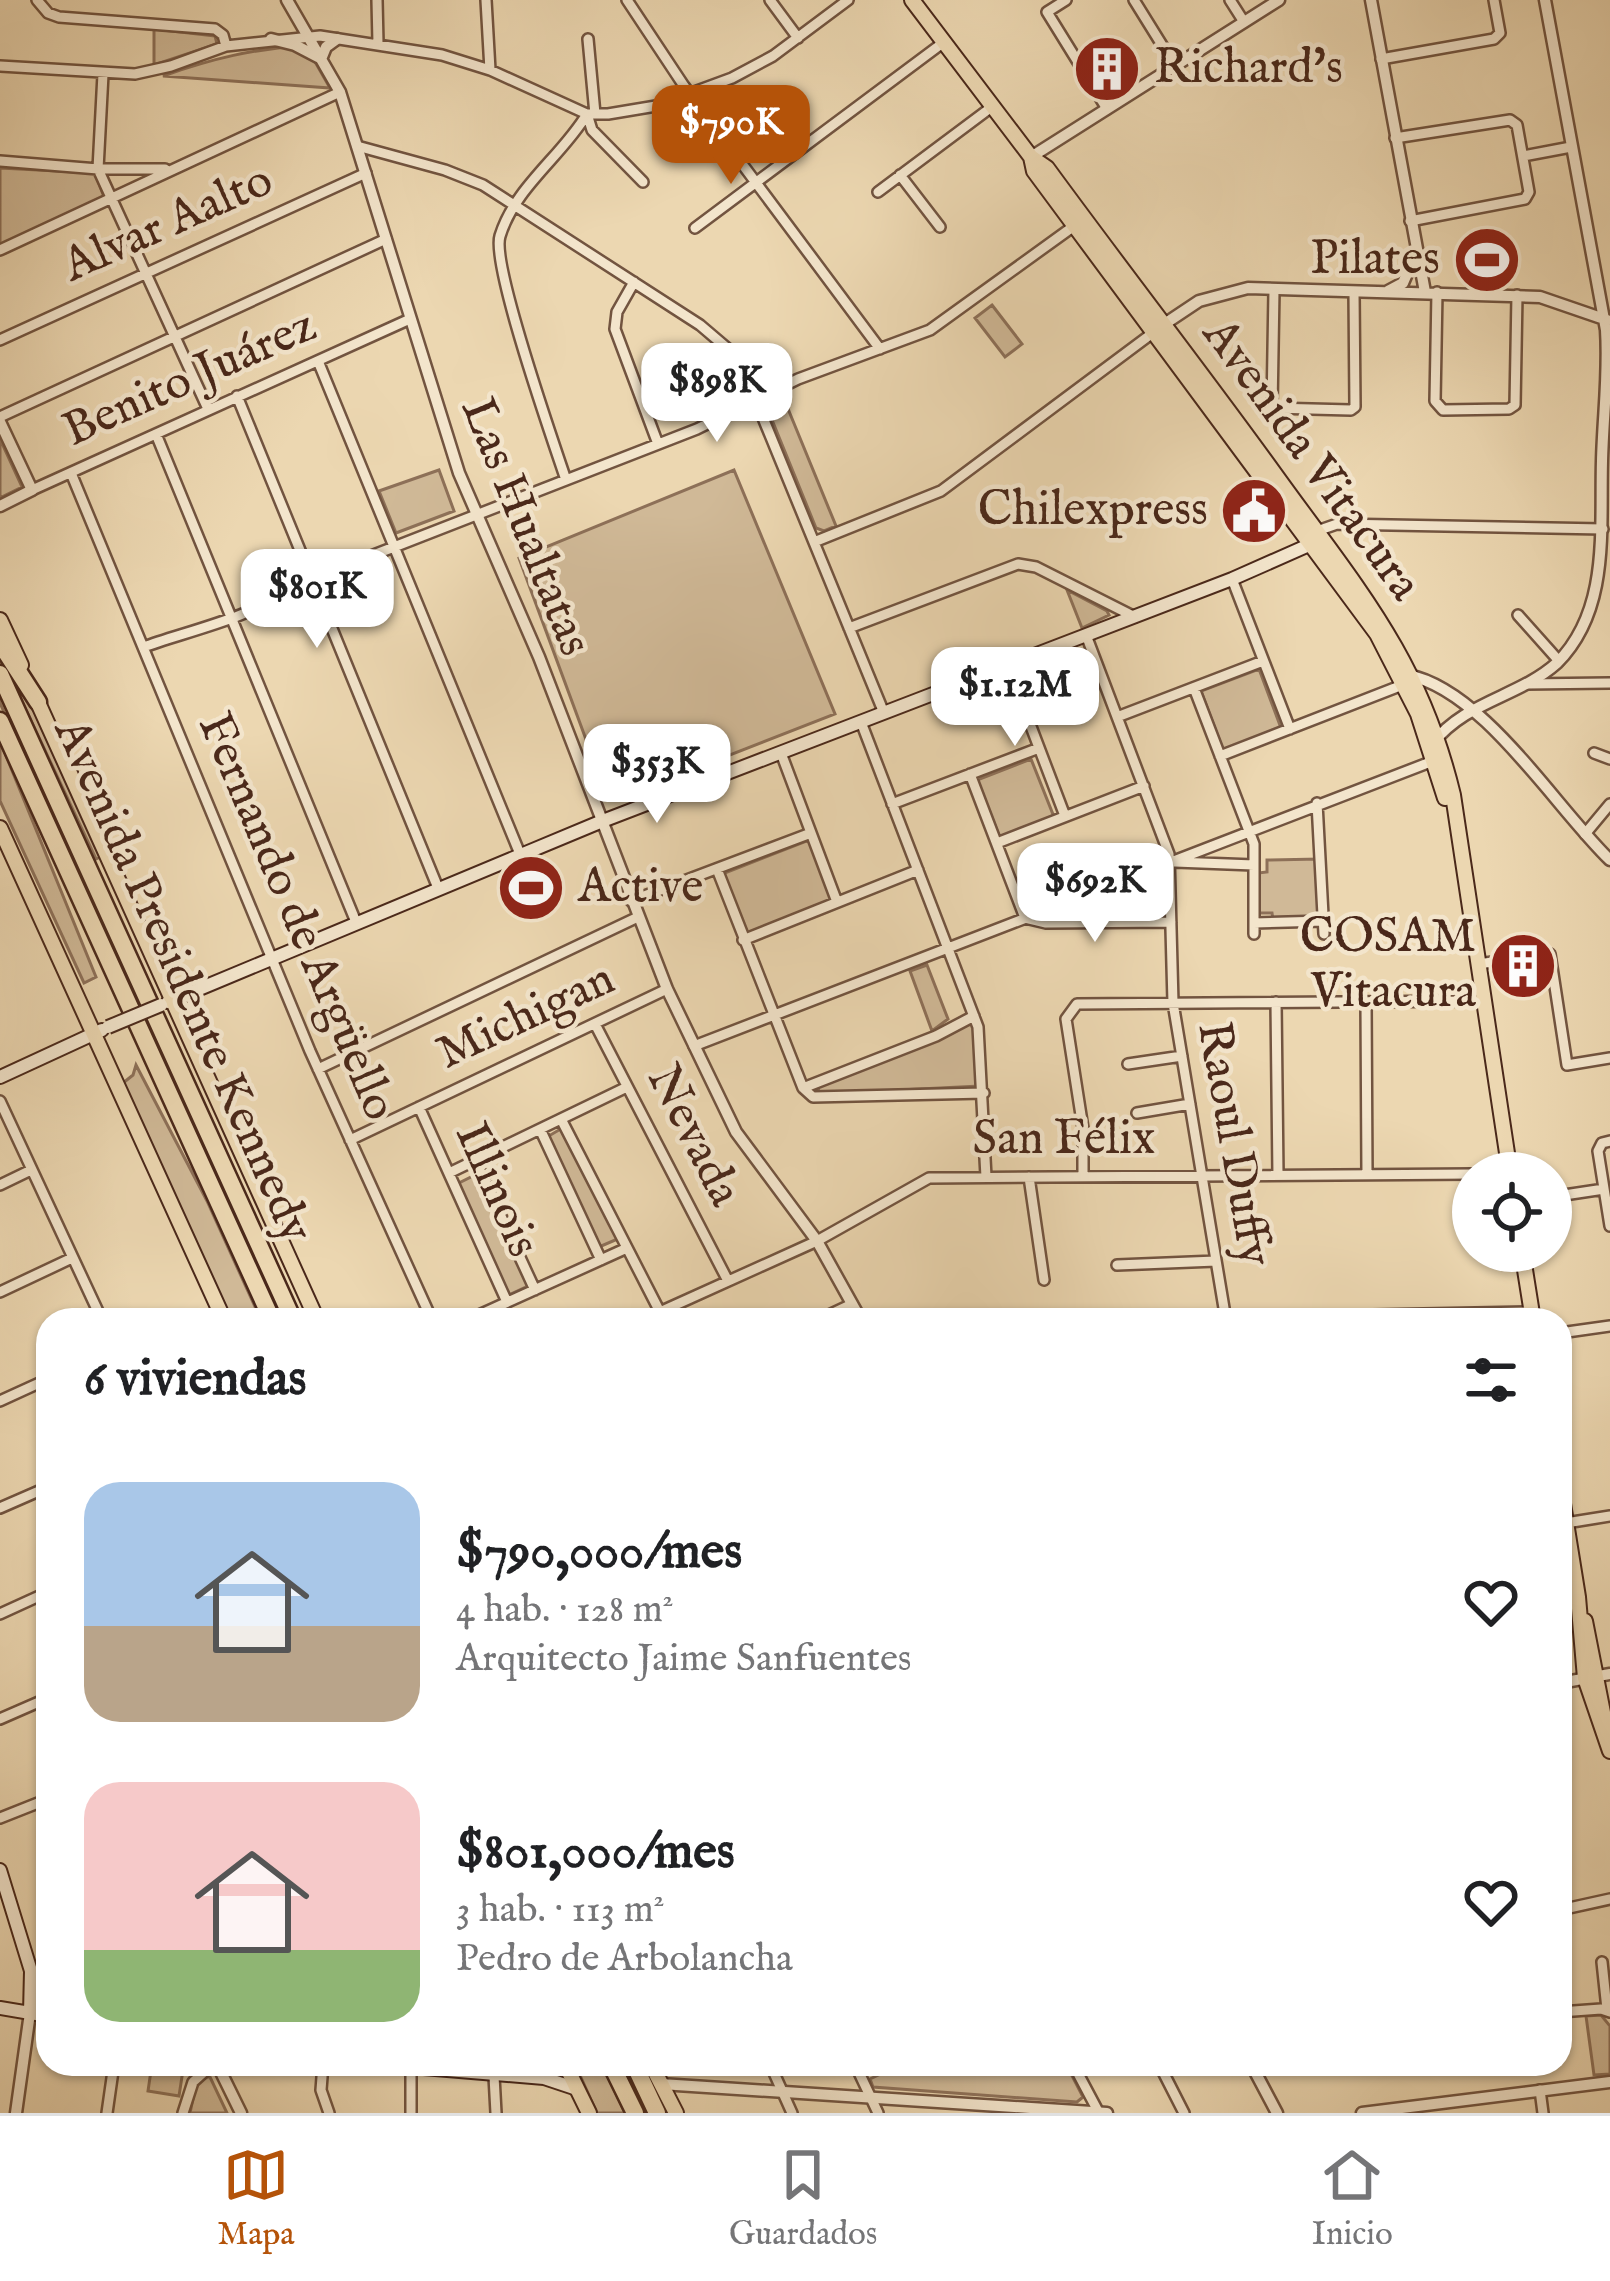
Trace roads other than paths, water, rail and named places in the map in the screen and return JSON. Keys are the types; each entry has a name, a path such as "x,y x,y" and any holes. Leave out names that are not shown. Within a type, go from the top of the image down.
{"highway":[{"path":"0,644 38,701"},
{"name":"Avenida Presidente Kennedy","path":"0,674 288,1308"},
{"name":"Avenida Presidente Kennedy","path":"0,722 267,1308"},
{"path":"617,2076 635,2113"},
{"path":"640,2076 657,2113"}],"main road":[{"name":"Avenida Vitacura","path":"913,0 1031,157 1043,164 1159,328 1383,622 1453,795 1507,1152"},
{"name":"Avenida Vitacura","path":"1031,157 1034,171 1074,226 1159,328"},
{"path":"0,1077 520,854 1232,579 1317,538"},
{"path":"0,620 167,1002 310,1308"},
{"name":"Avenida Vitacura","path":"1434,748 1459,845"},
{"path":"0,828 102,1030 219,1308"},
{"path":"1526,1272 1532,1308"},
{"path":"1572,1560 1609,1748"},
{"path":"0,1870 36,1983"},
{"path":"0,2008 36,2013"},
{"path":"494,2076 544,2078 577,2090"},
{"path":"544,2078 549,2076"},
{"path":"569,2076 589,2113"},
{"path":"657,2076 676,2113"}],"street":[{"path":"37,0 59,17 215,29 226,46"},
{"name":"Las Hualtatas","path":"287,0 340,92 475,515 538,657 667,989 745,1148 817,1241 854,1308"},
{"path":"377,0 378,43"},
{"path":"486,0 490,70"},
{"path":"628,0 640,24 880,349"},
{"path":"770,0 798,38"},
{"path":"0,67 104,74 160,69 226,46 309,36 442,55 490,70 591,114 639,110 692,95 753,68 848,0"},
{"path":"1066,0 1047,12 1107,109"},
{"path":"1134,0 1175,66"},
{"path":"1230,0 1244,22"},
{"path":"1031,157 1279,0"},
{"path":"1371,0 1416,252 1431,292 1435,401 1443,410 1509,410 1515,406 1517,295"},
{"path":"1381,59 1495,39 1499,32 1494,0"},
{"path":"694,1046 1317,803 1434,748 1472,709 1526,684 1558,662 1577,639 1593,607 1602,571 1607,320 1545,0"},
{"path":"271,39 323,60 326,47 338,39"},
{"path":"588,39 592,130 644,182"},
{"path":"695,228 944,41"},
{"path":"104,74 98,169 208,409"},
{"path":"0,250 340,92"},
{"path":"878,192 993,106"},
{"path":"566,480 498,256 499,238 534,178 591,114"},
{"path":"1395,138 1510,120 1517,125 1523,156 1529,192 1525,199 1410,220"},
{"path":"358,146 468,178 517,205 718,339 756,400 884,713"},
{"path":"1523,156 1571,147"},
{"path":"0,161 98,169 176,168"},
{"name":"Alvar Aalto","path":"0,340 366,173"},
{"path":"900,175 940,227"},
{"path":"144,647 231,617 393,544 658,444 798,379 944,321 1074,226"},
{"path":"32,490 0,420 386,239"},
{"path":"1386,292 1403,283 1416,252"},
{"path":"634,282 616,312 615,329 658,444"},
{"path":"1274,290 1272,408 1351,410 1354,292"},
{"path":"814,542 941,491 1159,328 1222,292 1517,295 1540,297 1607,320"},
{"name":"Benito Juárez","path":"0,506 410,319"},
{"path":"318,361 520,854"},
{"path":"238,396 438,888"},
{"path":"155,434 356,922"},
{"name":"Fernando de Argüello","path":"71,473 318,1069 427,1308"},
{"path":"1317,538 1336,524 1603,529"},
{"path":"849,628 1018,564 1036,566 1135,617"},
{"path":"1232,579 1290,729"},
{"path":"1109,605 1118,623"},
{"path":"1519,615 1576,681"},
{"name":"Raoul Duffy","path":"1086,635 1170,862 1173,1003 1224,1308"},
{"path":"1118,718 1264,661"},
{"path":"1008,666 1065,816"},
{"path":"1220,756 1406,678 1445,690 1472,709 1610,860"},
{"path":"1526,684 1610,682"},
{"path":"1194,688 1249,831 1254,928 1324,921"},
{"path":"861,722 974,1016 986,1177"},
{"path":"892,804 1039,748"},
{"path":"781,753 837,902"},
{"path":"1594,753 1610,759"},
{"path":"970,774 1025,918"},
{"path":"997,842 1144,786"},
{"path":"1317,803 1324,934"},
{"path":"1585,834 1610,804"},
{"path":"631,901 812,833"},
{"path":"1170,862 1254,865"},
{"path":"717,869 803,1088 813,1097 983,1093"},
{"path":"743,940 918,870"},
{"path":"318,1069 638,917"},
{"path":"1025,918 1046,923 1171,922"},
{"path":"1476,964 1550,953 1567,1065 1610,1058"},
{"name":"Michigan","path":"350,1140 667,989"},
{"path":"1083,1177 1083,1128 1066,1019 1068,1011 1080,1003 1482,1001"},
{"path":"1276,1002 1278,1175"},
{"path":"1366,1002 1367,1175"},
{"path":"803,1088 936,1036 974,1016"},
{"name":"Nevada","path":"595,1024 728,1281"},
{"path":"1128,1064 1182,1055"},
{"path":"449,1173 627,1087"},
{"path":"0,1101 96,1308"},
{"path":"1137,1113 1190,1104"},
{"name":"Illinois","path":"419,1108 507,1302"},
{"path":"561,1119 657,1308"},
{"path":"540,1129 601,1260"},
{"path":"1610,1141 1598,1148 1610,1226"},
{"path":"475,1160 535,1290"},
{"path":"0,1185 31,1170"},
{"name":"San Félix","path":"668,1308 817,1241 915,1183 940,1177 1452,1174"},
{"path":"1029,1177 1044,1280"},
{"path":"1572,1194 1604,1189"},
{"path":"494,1308 627,1248"},
{"path":"0,1292 72,1258"},
{"path":"1117,1265 1216,1262"},
{"path":"844,1308 852,1304"},
{"path":"1572,1331 1610,1326"},
{"path":"0,1401 36,1384"},
{"path":"0,1508 36,1492"},
{"path":"1572,1522 1610,1516"},
{"path":"0,1614 36,1598"},
{"path":"0,1719 36,1703"},
{"path":"0,1818 36,1804"},
{"path":"1572,1907 1610,1899"},
{"path":"1572,2012 1608,2011 1602,1962"},
{"path":"0,2106 17,2110 36,2031"},
{"path":"107,2113 113,2076"},
{"path":"183,2113 193,2082 200,2076"},
{"path":"221,2076 241,2113"},
{"path":"322,2076 329,2113"},
{"path":"411,2076 411,2113"},
{"path":"494,2076 496,2113"},
{"path":"776,2076 792,2113"},
{"path":"861,2076 878,2113"},
{"path":"1080,2076 1101,2113"},
{"path":"1165,2076 1184,2113"},
{"path":"1257,2076 1277,2113"},
{"path":"1362,2113 1609,2082 1610,2097"},
{"path":"661,2084 1101,2113"},
{"path":"1540,2090 1543,2113"}],"place":[{"name":"Richard's","path":"1107,69"},
{"name":"Pilates","path":"1487,260"},
{"name":"Chilexpress","path":"1254,511"},
{"name":"Active","path":"531,888"},
{"name":"COSAM Vitacura","path":"1523,966"}]}
